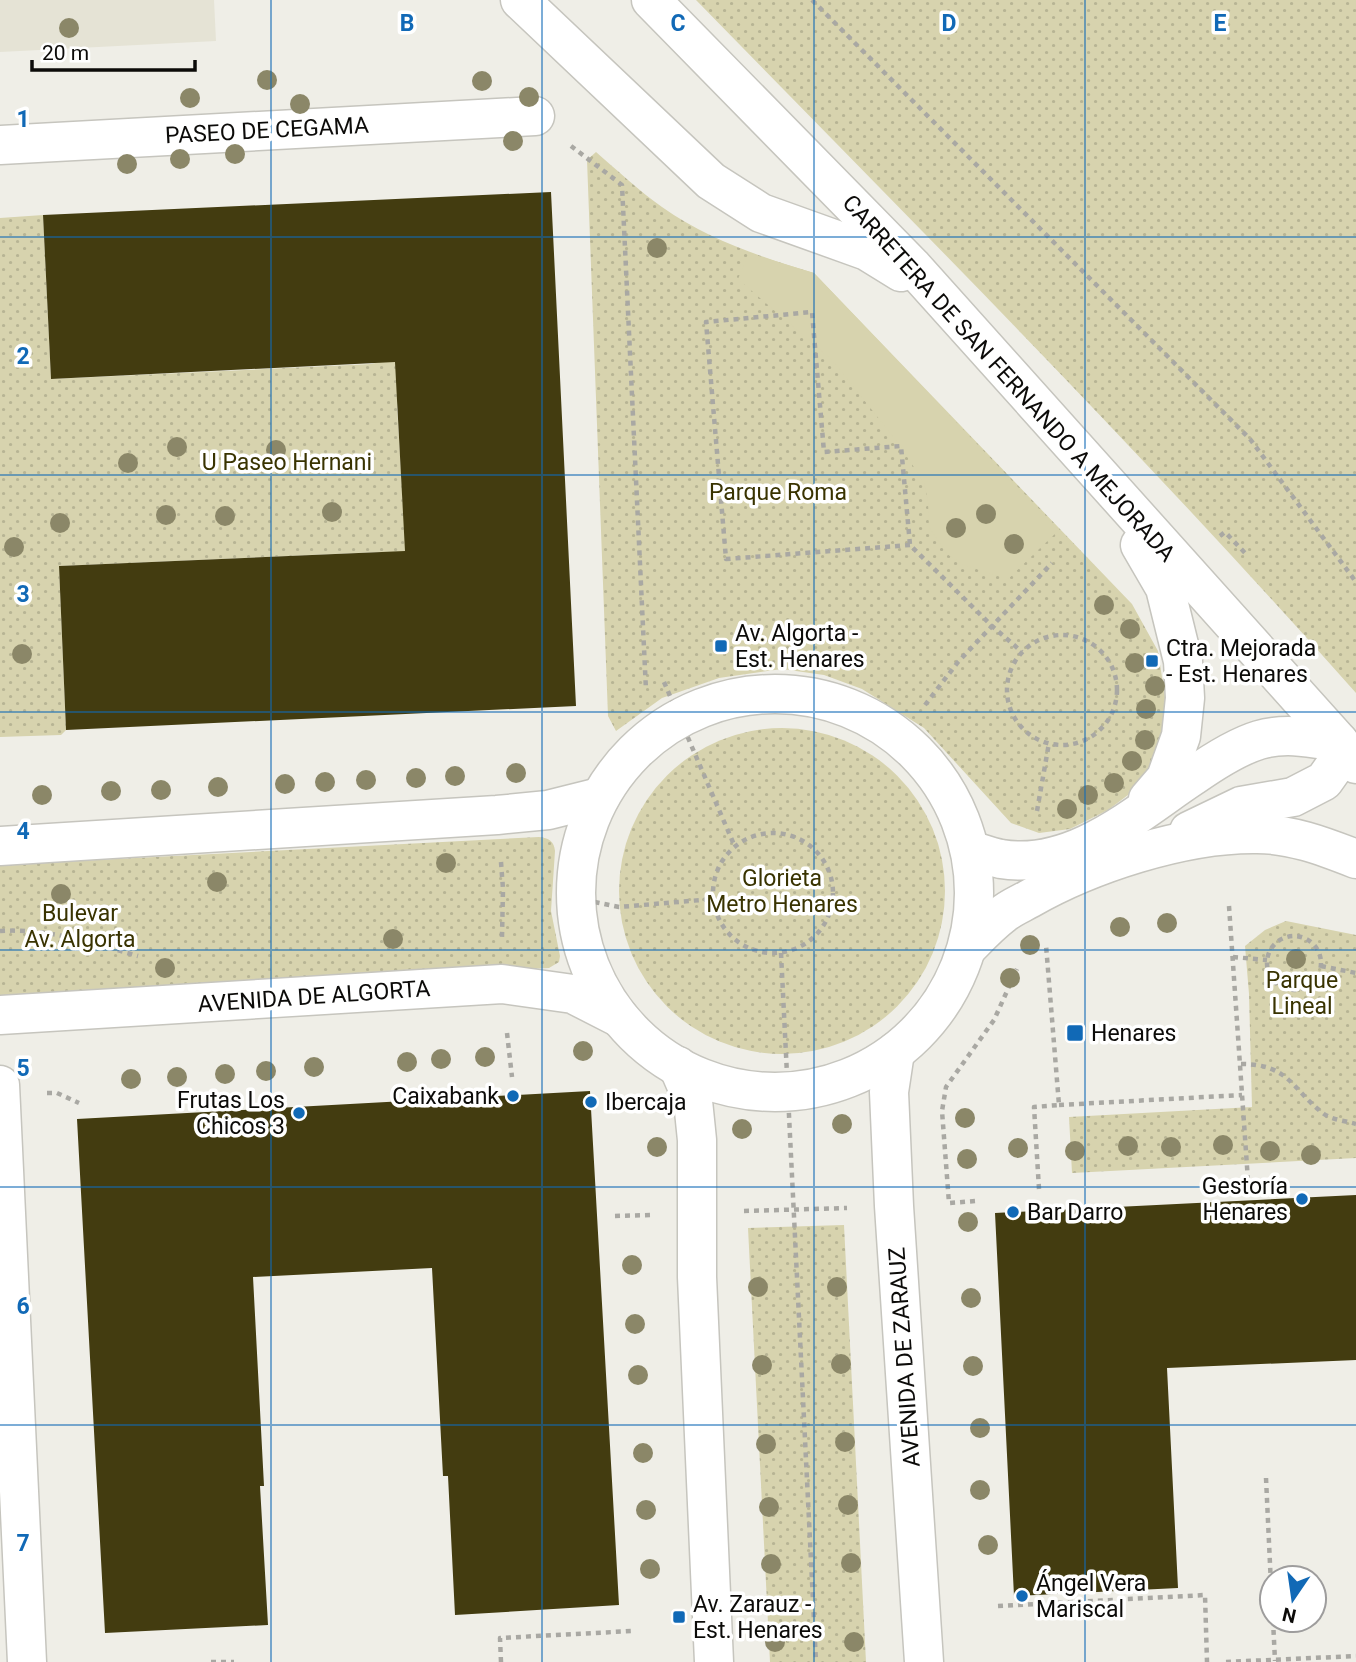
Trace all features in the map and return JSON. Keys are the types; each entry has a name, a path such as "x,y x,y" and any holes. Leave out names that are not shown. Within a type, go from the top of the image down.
{"street":[{"path":"520,0 711,181 761,213 867,251 936,293"},
{"name":"CARRETERA DE SAN FERNANDO A MEJORADA","path":"651,0 936,293 1347,752"},
{"name":"PASEO DE CEGAMA","path":"0,145 535,116"},
{"path":"1096,471 1165,588 1183,661 1185,698 1181,736 1166,778 1136,838"},
{"path":"757,695 798,695 838,704 876,721 909,746 936,776 957,812 970,850 975,900 967,948 956,978 939,1006 919,1030 895,1052 870,1067 844,1080 787,1091 759,1091 703,1078 678,1066 648,1046 622,1019 601,989 587,955 575,898 584,838 600,797 634,752 679,719 717,702 757,695"},
{"path":"967,948 1003,914 1136,838 1217,760 1259,740 1294,735 1347,752 1324,781 1293,797 1241,806 1136,838 1039,859 1002,859 970,850"},
{"path":"0,846 497,815 548,810 600,797"},
{"path":"1136,838 1208,838 1254,834 1299,838 1356,859"},
{"name":"AVENIDA DE ALGORTA","path":"0,1015 502,984 573,994 622,1019"},
{"name":"AVENIDA DE ZARAUZ","path":"895,1052 890,1092 894,1206 924,1662"},
{"path":"678,1066 693,1101 697,1140 699,1353 714,1662"},
{"path":"0,1085 27,1662"}],"path":[{"path":"812,0 1250,439 1356,582"},
{"path":"535,116 587,160 622,185 646,690"},
{"path":"910,545 726,559 706,321 812,313 824,452 901,446 910,545 992,626 1023,652"},
{"path":"925,705 958,662 1052,563"},
{"path":"1054,636 1080,639 1102,652 1112,667 1117,684 1116,701 1109,718 1098,732 1084,740 1066,745 1033,737 1021,727 1012,713 1007,696 1007,680 1013,664 1023,652 1037,641 1054,636"},
{"path":"664,682 735,847"},
{"path":"1036,819 1049,743"},
{"path":"497,815 503,890 502,984 512,1077"},
{"path":"772,833 793,836 810,846 824,861 832,880 833,899 828,919 816,936 800,947 781,953 762,952 743,945 728,933 718,918 713,899 714,880 722,862 735,847 753,837 772,833"},
{"path":"575,898 619,907 713,899"},
{"path":"1228,906 1248,1181"},
{"path":"1045,934 1059,1105"},
{"path":"1295,936 1303,938 1317,950 1321,966 1319,975 1313,982 1298,990 1289,990 1274,982 1267,960 1278,942 1295,936"},
{"path":"781,953 816,1662"},
{"path":"1233,957 1267,960"},
{"path":"949,1203 942,1111 946,1087 994,1020 1021,958"},
{"path":"1321,966 1356,973"},
{"path":"1241,1064 1253,1064 1284,1074 1327,1116 1356,1124"},
{"path":"1039,1189 1034,1107 1242,1096"},
{"path":"615,1216 975,1201"},
{"path":"1266,1478 1270,1564"},
{"path":"998,1606 1205,1595 1208,1662"},
{"path":"501,1662 500,1638 632,1632"},
{"path":"1274,1634 1275,1661"},
{"path":"1226,1662 1356,1656"},
{"path":"211,1662 234,1662"}],"shaded area":[{"path":"0,0 214,0 216,41 0,52"}],"green space":[{"path":"696,0 1356,0 1356,693 1113,429"},
{"name":"Parque Roma","path":"596,152 653,201 698,229 755,254 814,273 1132,604 1158,651 1165,697 1163,738 1147,775 1128,795 1108,810 1070,829 1039,833 1011,823 924,728 862,689 824,675 782,669 719,678 662,698 616,731 608,716 587,160"},
{"name":"U Paseo Hernani","path":"43,215 51,379 371,364 405,356 397,406 403,506 414,556 380,552 59,566 66,730 61,735 0,737 0,218"},
{"path":"749,253 814,273 1059,530 1008,579 964,565 947,554 929,527 924,483 899,444 833,361 738,279"},
{"name":"Glorieta Metro Henares","path":"766,728 798,728 845,740 873,755 898,775 918,800 933,828 942,859 945,891 942,923 933,954 918,982 898,1007 873,1027 845,1042 798,1054 766,1054 735,1047 705,1035 678,1017 656,995 638,968 626,938 619,907 619,875 626,844 638,814 656,787 678,765 705,747 735,735"},
{"name":"Bulevar Av. Algorta","path":"539,837 550,841 555,851 551,911 560,956 559,962 549,968 0,996 0,865"},
{"name":"Parque Lineal","path":"1286,921 1356,935 1356,1158 1072,1173 1069,1117 1252,1107 1245,946 1265,930"},
{"path":"844,1225 866,1662 770,1662 748,1228"}],"building":[{"path":"551,192 576,706 66,730 59,566 405,551 395,362 51,379 43,215"},
{"path":"590,1091 619,1605 455,1615 448,1476 443,1476 432,1268 253,1277 268,1625 105,1633 77,1119"},
{"path":"1356,1195 1356,1360 1167,1368 1178,1588 1014,1596 995,1213"}],"place":[{"name":"Av. Algorta - Est. Henares","path":"721,646"},
{"name":"Ctra. Mejorada - Est. Henares","path":"1152,661"},
{"name":"Henares","path":"1075,1033"},
{"name":"Caixabank","path":"513,1096"},
{"name":"Ibercaja","path":"591,1102"},
{"name":"Frutas Los Chicos 3","path":"299,1113"},
{"name":"Gestoría Henares","path":"1302,1199"},
{"name":"Bar Darro","path":"1013,1212"},
{"name":"Ángel Vera Mariscal","path":"1022,1596"},
{"name":"Av. Zarauz - Est. Henares","path":"679,1617"}]}
